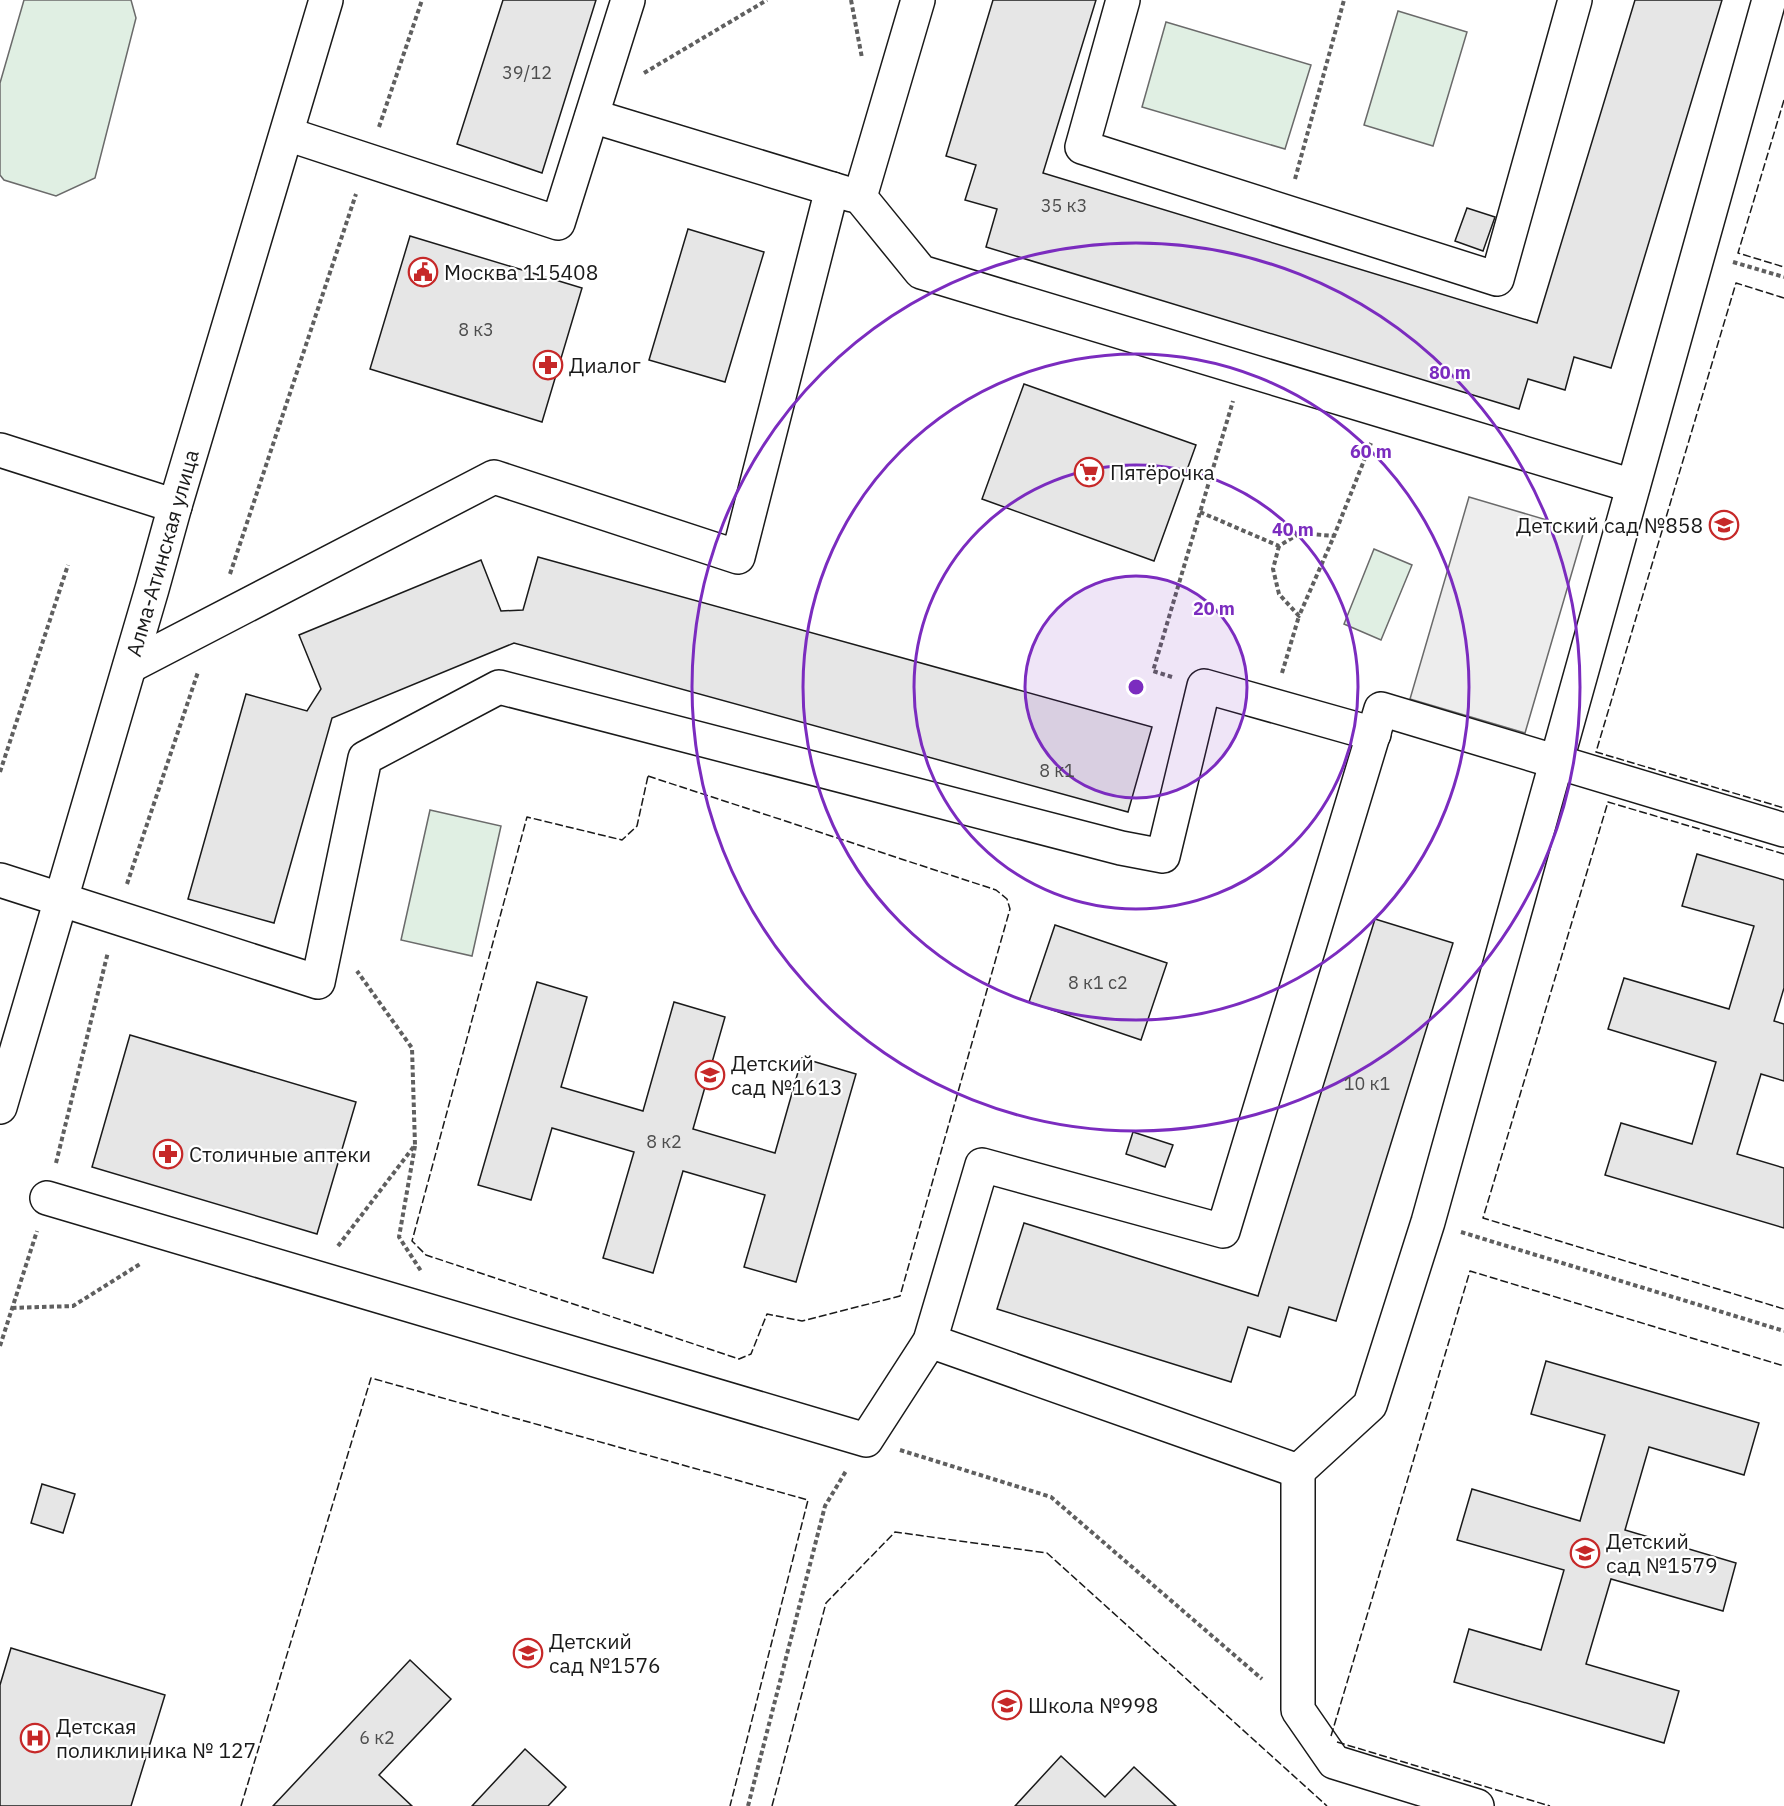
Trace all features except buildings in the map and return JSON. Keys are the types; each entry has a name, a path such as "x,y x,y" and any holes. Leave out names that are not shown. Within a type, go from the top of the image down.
{"street":[{"name":"Алма-Атинская улица","path":"0,1107 326,0"},
{"path":"287,134 558,223 628,0"},
{"path":"130,666 494,477 738,557 846,193 918,0"},
{"path":"1123,0 1082,147 1497,279 1575,0"},
{"path":"1477,1806 1334,1762 1298,1710 1298,1471 1370,1405 1428,1221 1769,0"},
{"path":"594,109 846,193 921,272 1633,486"},
{"path":"0,450 175,507"},
{"path":"0,880 318,982 365,758 499,687 1120,848 1163,856 1203,686 1374,734"},
{"path":"47,1198 866,1440 930,1341 982,1165 1223,1231 1381,709 1784,830"},
{"path":"930,1341 1298,1471"}],"path":[{"path":"594,109 767,0"},
{"path":"1287,212 1344,0"},
{"path":"1699,251 1784,278"},
{"path":"1203,686 1153,671 1243,369"},
{"path":"1272,705 1299,616 1334,536 1383,412"},
{"path":"1200,512 1279,546"},
{"path":"1299,616 1279,594 1273,569 1279,546 1300,533 1334,536"},
{"path":"0,772 68,565"},
{"path":"329,931 412,1047 415,1145 399,1237 423,1273"},
{"path":"314,1277 415,1145"},
{"path":"1428,1221 1784,1331"},
{"path":"0,1346 12,1308 73,1306 181,1238"},
{"path":"748,1806 825,1506 866,1440 1051,1497 1298,1710"}],"green space":[{"path":"24,0 131,0 136,18 95,178 56,196 4,180 0,175 0,83"},
{"path":"1398,11 1467,32 1433,146 1364,125"},
{"path":"1166,22 1311,65 1285,149 1142,107"},
{"path":"1374,549 1412,565 1381,640 1344,624"},
{"path":"430,810 501,826 472,956 401,940"}],"shaded area":[{"path":"1469,497 1584,531 1525,733 1410,699"}],"fence":[{"path":"1784,100 1738,253 1784,267"},
{"path":"1784,298 1736,283 1596,752 1784,808"},
{"path":"648,776 996,890 1007,899 1010,909 900,1296 802,1321 767,1314 751,1354 739,1359 426,1255 412,1241 527,817 622,840 637,826 648,776"},
{"path":"1784,854 1608,802 1483,1218 1784,1309"},
{"path":"1331,1736 1470,1271 1784,1366"},
{"path":"241,1806 371,1378 808,1500 730,1806"},
{"path":"772,1806 826,1603 895,1532 1047,1553 1327,1806"},
{"path":"1337,1742 1550,1806"}],"place":[{"name":"Москва 115408","path":"423,272"},
{"name":"Диалог","path":"548,365"},
{"name":"Пятёрочка","path":"1089,472"},
{"name":"Детский сад №858","path":"1724,525"},
{"name":"Детский сад №1613","path":"710,1075"},
{"name":"Столичные аптеки","path":"168,1154"},
{"name":"Детский сад №1579","path":"1585,1553"},
{"name":"Детский сад №1576","path":"528,1653"},
{"name":"Школа №998","path":"1007,1705"},
{"name":"Детская поликлиника № 127","path":"35,1738"}]}
